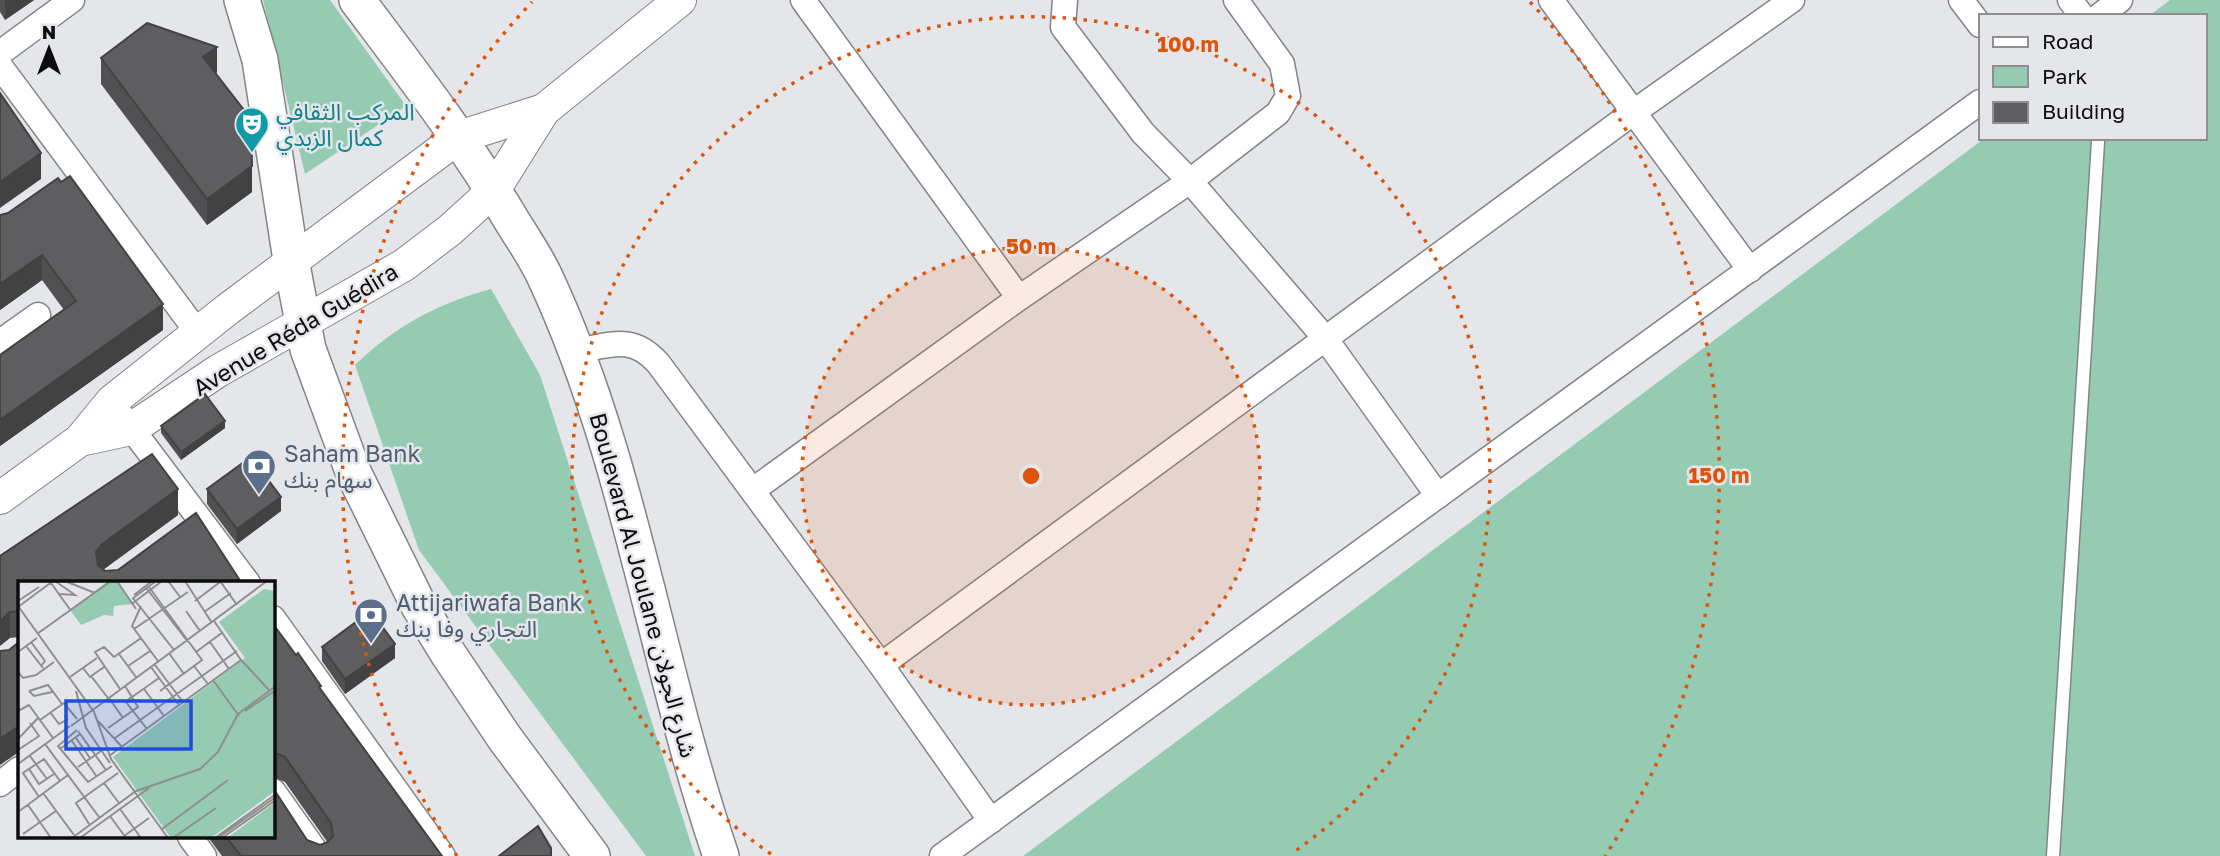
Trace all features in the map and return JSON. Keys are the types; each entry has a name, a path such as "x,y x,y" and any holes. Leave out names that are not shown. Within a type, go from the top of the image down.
{"main road":[{"path":"242,0 260,60 303,323 316,376 354,474 419,606 504,737 592,856"},
{"name":"Boulevard Al Joulane شارع الجولان","path":"357,0 459,137 494,190 542,272 576,351 617,469 687,747 721,856"}],"street":[{"path":"0,53 72,0"},
{"path":"544,110 680,0"},
{"path":"803,0 1019,298"},
{"path":"1065,0 1063,27 1143,133 1189,181 1325,338 1438,496"},
{"path":"753,489 1019,298 1189,181 1278,113 1288,96 1282,64 1236,0"},
{"path":"1551,0 1750,270"},
{"path":"881,665 1634,112 1792,0"},
{"path":"1961,0 1979,24"},
{"path":"2102,14 2120,0"},
{"path":"0,66 198,333"},
{"path":"942,856 1979,103"},
{"name":"Avenue Réda Guédira","path":"0,498 80,440 112,401 198,333 291,260 459,137 544,110"},
{"name":"Avenue Réda Guédira","path":"80,440 131,429 218,371 404,265 450,230 494,190 544,110"},
{"path":"56,187 78,172"},
{"path":"0,342 38,316"},
{"path":"576,351 626,342 645,349 753,489 990,821"},
{"path":"112,401 247,581"},
{"path":"178,533 200,517"},
{"path":"275,621 443,856"},
{"path":"0,784 18,770"},
{"path":"275,794 319,856"},
{"path":"191,838 204,856"}],"lane":[{"path":"2053,856 2098,142"}],"green space":[{"path":"263,0 330,0 406,106 305,174"},
{"path":"2170,0 2220,0 2220,856 1023,856 1982,140 2206,140 2206,14 2152,14"},
{"path":"491,289 540,375 695,856 646,856 419,550 355,365 385,339 418,318 453,301"}],"building":[{"path":"147,23 217,47 203,57 251,119 252,166 207,199 101,58"},
{"path":"0,93 41,153 0,182"},
{"path":"70,176 163,304 0,420 0,355 76,301 42,255 0,284 0,215 8,213 58,178 61,182"},
{"path":"205,394 225,421 181,452 161,426"},
{"path":"152,454 178,489 101,545 96,552 98,565 105,571 118,570 196,513 239,579 18,581 18,611 10,612 0,621 0,556"},
{"path":"251,457 281,497 237,529 207,489"},
{"path":"371,611 395,644 345,679 322,647"},
{"path":"275,627 296,655 298,653 321,686 319,687 442,856 241,856 227,838 275,838 275,791 307,840 320,845 333,836 331,823 285,757 275,753"},
{"path":"18,643 18,727 0,739 0,651 9,650"},
{"path":"538,826 551,848 551,856 499,856"}],"place":[{"name":"المركب الثقافي كمال الزبدي","path":"252,154"},
{"name":"Saham Bank سهام بنك","path":"259,496"},
{"name":"Attijariwafa Bank التجاري وفا بنك","path":"371,645"}]}
